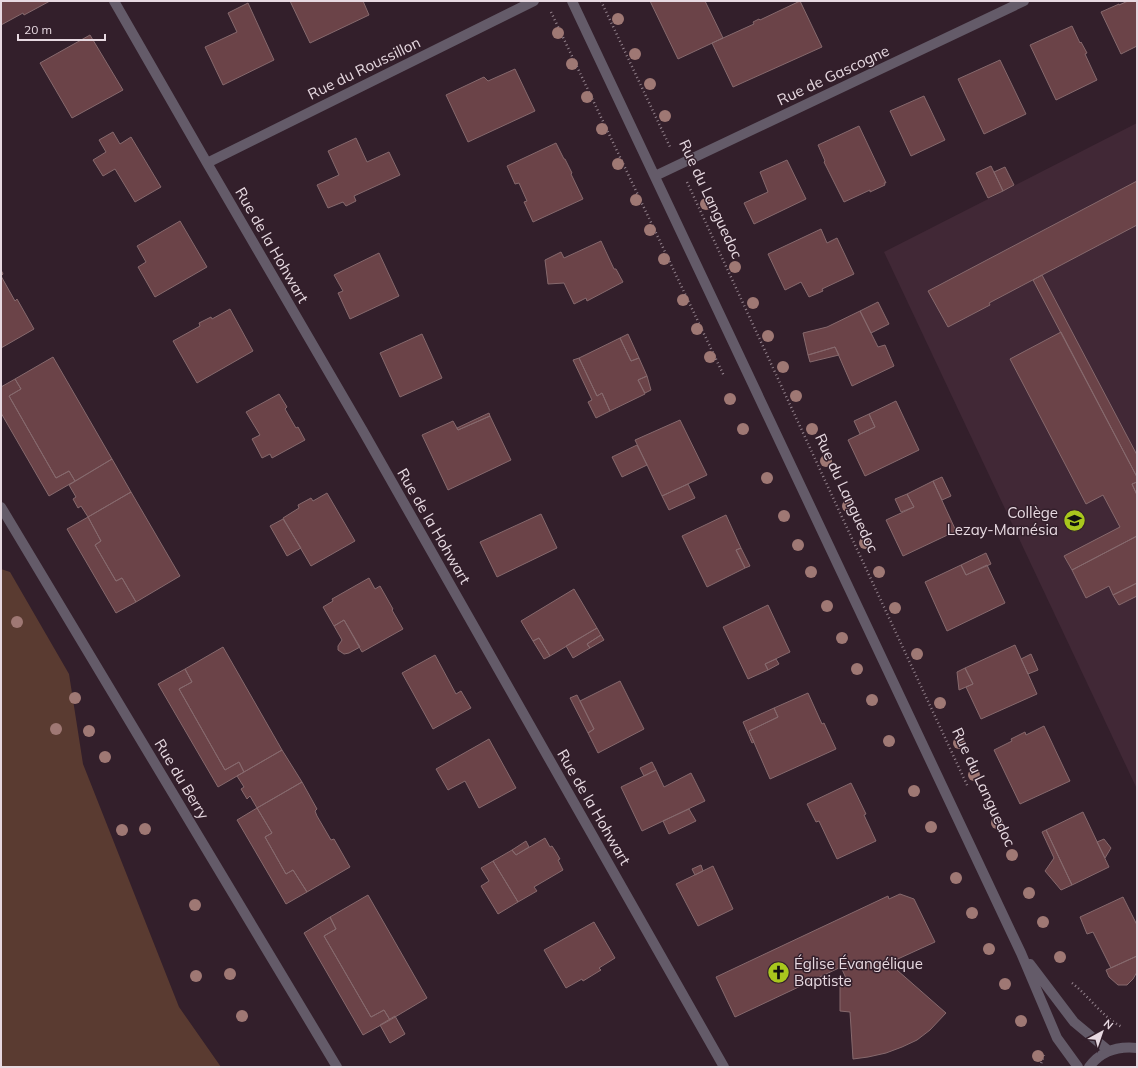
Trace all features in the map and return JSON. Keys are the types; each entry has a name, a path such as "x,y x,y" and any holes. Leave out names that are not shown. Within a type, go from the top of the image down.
{"street":[{"name":"Rue de la Hohwart","path":"114,1 363,431 724,1067"},
{"name":"Rue du Roussillon","path":"207,162 534,1"},
{"path":"572,1 1021,953 1057,1038 1078,1067"},
{"name":"Rue de Gascogne","path":"655,176 1024,1"},
{"name":"Rue du Berry","path":"1,507 337,1067"},
{"path":"1021,953 1074,1022 1109,1051"},
{"path":"1089,1067 1099,1057 1109,1051 1125,1047 1137,1048"}],"path":[{"name":"Rue du Languedoc","path":"601,1 679,164 969,789"},
{"path":"1072,983 1116,1024 1126,1029"}],"shaded area":[{"name":"Collège Lezay-Marnésia","path":"1137,123 1137,789 884,252"},
{"path":"1,569 10,572 69,674 83,764 179,1007 221,1067 1,1067"}],"building":[{"path":"1,1 50,1 1,25"},
{"path":"290,1 363,1 369,15 310,43"},
{"path":"650,1 705,1 723,38 678,59"},
{"path":"800,1 822,47 733,87 712,43 754,24 753,22 759,19 760,20"},
{"path":"1128,1 1137,1 1137,46 1121,54 1101,12"},
{"path":"248,3 274,60 223,85 205,47 237,32 228,13"},
{"path":"1072,26 1080,43 1081,42 1087,53 1085,54 1097,80 1056,100 1030,45"},
{"path":"90,35 123,90 72,118 40,63"},
{"path":"1000,60 1026,114 984,134 958,79"},
{"path":"515,69 535,111 468,142 446,95 484,77 488,81"},
{"path":"924,96 945,140 911,156 890,111"},
{"path":"859,126 886,183 884,183 885,185 870,192 870,190 844,202 824,162 825,161 818,145"},
{"path":"113,132 120,144 131,137 161,187 135,202 115,169 103,176 93,160 106,152 99,140"},
{"path":"356,138 367,162 389,152 400,175 354,196 356,201 346,206 343,202 328,208 317,185 339,175 328,151"},
{"path":"556,143 572,173 571,174 583,199 533,222 524,202 527,201 519,183 515,184 507,166"},
{"path":"787,160 806,199 754,224 744,203 768,192 760,172"},
{"path":"991,166 1003,191 988,198 976,173"},
{"path":"1005,167 1014,185 1003,191 994,172"},
{"path":"1137,181 1137,225 989,303 990,305 948,327 928,291"},
{"path":"180,221 207,267 155,297 138,267 146,262 137,246"},
{"path":"821,229 827,243 837,238 854,274 822,289 823,291 809,297 801,282 785,290 768,254"},
{"path":"601,241 614,269 616,269 623,282 587,301 586,298 574,304 564,283 548,284 545,260 561,252 564,258"},
{"path":"379,253 399,296 350,319 338,293 343,291 334,275"},
{"path":"1042,275 1137,455 1137,477 1033,280"},
{"path":"1,276 15,301 17,299 34,329 1,348"},
{"path":"878,302 889,324 871,333 860,311"},
{"path":"230,309 253,351 197,383 173,341 200,326 199,323 211,317 212,319"},
{"path":"860,311 878,347 885,345 894,366 852,386 835,347 808,355 803,333 827,327"},
{"path":"1061,332 1137,477 1137,482 1132,484 1137,495 1137,536 1072,570 1064,556 1120,527 1103,495 1086,504 1010,359"},
{"path":"422,334 442,378 400,397 380,353"},
{"path":"628,334 639,358 631,361 620,338"},
{"path":"620,338 631,361 639,358 647,376 638,380 645,394 610,411 602,393 597,396 579,358"},
{"path":"835,347 839,355 810,362 808,355"},
{"path":"53,357 112,459 75,481 69,471 56,478 9,396 21,389 15,379"},
{"path":"579,358 597,396 602,393 610,411 596,418 588,402 592,400 573,360"},
{"path":"647,376 651,390 645,393 638,380"},
{"path":"15,379 21,389 9,396 56,478 69,471 75,481 49,496 1,413 1,387"},
{"path":"279,394 287,407 285,409 305,440 272,458 270,454 262,458 252,439 260,435 246,412"},
{"path":"896,401 919,450 865,476 848,440 875,427 869,414"},
{"path":"489,413 490,416 458,430 457,428"},
{"path":"869,414 875,427 860,434 854,421"},
{"path":"490,416 511,460 448,490 422,435 453,421 458,430"},
{"path":"680,420 707,475 662,496 635,440"},
{"path":"637,445 647,465 622,477 612,457"},
{"path":"112,459 131,492 88,517 81,506 78,508 73,499 76,497 69,485"},
{"path":"942,477 951,496 942,500 933,481"},
{"path":"933,481 956,531 903,556 886,520 914,507 907,494"},
{"path":"1137,482 1137,495 1132,484"},
{"path":"688,484 695,498 669,510 662,496"},
{"path":"131,492 180,576 136,602 122,578 116,581 95,545 101,541 88,517"},
{"path":"327,493 355,541 311,566 283,518 299,508 298,505 311,498 313,501"},
{"path":"907,494 914,507 901,512 895,499"},
{"path":"541,514 557,548 497,577 480,542"},
{"path":"726,515 741,548 736,550 745,568 707,587 682,536"},
{"path":"88,517 101,541 95,545 116,581 122,578 136,602 116,613 67,529"},
{"path":"283,519 301,548 287,556 270,526"},
{"path":"1137,536 1137,583 1113,595 1109,586 1086,598 1072,570"},
{"path":"741,548 750,566 745,568 736,550"},
{"path":"986,553 991,564 966,575 961,565"},
{"path":"961,565 966,575 987,565 1005,603 947,631 925,582"},
{"path":"369,578 375,589 380,586 403,629 362,652 344,620 334,626 323,607 333,601 332,599"},
{"path":"1137,583 1137,596 1119,605 1113,595"},
{"path":"574,589 597,628 550,656 539,638 533,641 521,621"},
{"path":"768,605 790,652 765,664 768,670 748,679 723,627"},
{"path":"344,620 360,647 344,654 338,650 338,646 342,640 334,626"},
{"path":"597,628 601,635 587,644 590,648 573,658 566,646"},
{"path":"601,635 604,640 590,648 587,644"},
{"path":"539,638 550,656 544,659 533,641"},
{"path":"1015,645 1037,694 981,719 966,687 973,684 965,668"},
{"path":"223,647 282,750 244,772 239,762 225,770 179,689 192,682 185,669"},
{"path":"1031,654 1038,670 1028,674 1021,659"},
{"path":"435,655 456,694 461,691 471,708 433,729 402,673"},
{"path":"776,659 779,664 768,670 765,664"},
{"path":"965,668 973,684 959,690 957,672"},
{"path":"185,669 192,682 179,689 225,770 239,762 244,772 218,787 158,684"},
{"path":"620,681 644,729 598,753 588,733 594,729 580,701"},
{"path":"808,693 822,724 824,723 836,749 770,779 749,731 778,717 774,708"},
{"path":"577,695 594,729 588,733 570,698"},
{"path":"774,708 778,717 749,731 754,742 752,743 743,722"},
{"path":"1044,726 1070,781 1020,804 994,750 1012,741 1011,739 1025,732 1026,735"},
{"path":"489,739 516,788 479,808 465,781 448,790 436,769"},
{"path":"282,750 302,782 257,808 250,796 247,799 241,789 244,787 237,776"},
{"path":"652,762 656,770 644,776 640,768"},
{"path":"656,770 664,787 691,773 705,801 642,831 621,787"},
{"path":"302,782 317,809 315,811 317,816 331,840 334,839 350,867 307,892 293,870 286,874 265,837 272,833 257,808"},
{"path":"851,783 866,814 864,815 876,841 837,859 819,821 816,822 807,804"},
{"path":"257,808 272,833 265,837 286,874 293,870 307,892 286,904 237,820"},
{"path":"689,809 696,821 669,834 663,821"},
{"path":"1083,812 1109,867 1072,885 1046,830"},
{"path":"1046,830 1072,885 1061,890 1045,871 1054,858 1042,832"},
{"path":"545,838 560,859 558,860 563,870 534,887 537,891 518,902 493,861 512,850 516,855"},
{"path":"1104,839 1111,848 1105,858 1097,842"},
{"path":"526,841 529,847 516,855 512,850"},
{"path":"493,861 518,902 498,914 481,886 489,881 481,868"},
{"path":"701,865 703,871 695,875 692,869"},
{"path":"713,866 733,909 698,926 676,884"},
{"name":"Église Évangélique Baptiste","path":"900,894 914,899 935,942 889,963 946,1013 930,1030 917,1040 886,1053 853,1059 850,1012 840,1011 840,985 849,985 841,967 735,1017 716,977 888,896 889,899"},
{"path":"368,895 427,998 390,1020 384,1010 371,1017 324,936 336,929 330,917"},
{"path":"1123,897 1137,925 1137,956 1111,968 1093,932 1087,934 1080,917"},
{"path":"330,917 336,929 324,936 371,1017 384,1010 390,1020 363,1035 304,933"},
{"path":"594,922 615,958 599,968 601,970 583,981 582,979 566,988 544,950"},
{"path":"1137,956 1137,972 1127,985 1118,985 1109,977 1106,970"},
{"path":"395,1016 405,1034 390,1043 380,1025"}],"place":[{"name":"Collège Lezay-Marnésia","path":"1074,521"},
{"name":"Église Évangélique Baptiste","path":"779,972"}]}
